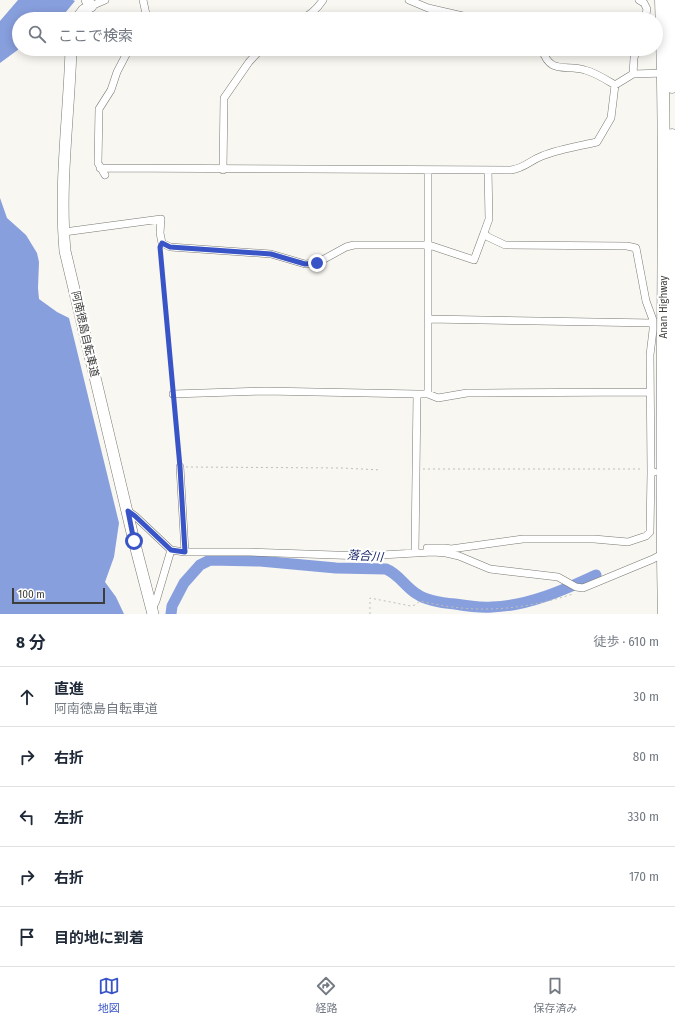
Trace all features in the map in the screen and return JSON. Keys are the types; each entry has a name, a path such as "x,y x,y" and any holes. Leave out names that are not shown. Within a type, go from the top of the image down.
{"highway":[{"name":"Anan Highway","path":"661,0 662,12"},
{"name":"Anan Highway","path":"664,614 662,554 661,328 673,0"},
{"name":"Anan Highway","path":"663,16 670,73"},
{"name":"Anan Highway","path":"661,328 674,545 674,614"}],"main road":[{"path":"82,12 89,3"},
{"name":"阿南徳島自転車道","path":"71,56 64,198 64,232 66,251 70,274 152,612"}],"street":[{"path":"89,3 105,0"},
{"path":"143,0 146,12"},
{"path":"313,12 317,9 323,0"},
{"path":"409,0 428,8 445,12"},
{"path":"639,0 644,3 647,9 646,12"},
{"path":"125,56 117,72 111,90 99,109 98,163 103,172 223,170 511,170 521,168 542,156 597,142 610,118 615,85 633,74 670,73"},
{"path":"223,170 224,98 255,56"},
{"path":"544,56 550,64 556,67 583,69 594,73 615,85"},
{"path":"633,74 635,56"},
{"path":"428,170 428,394"},
{"path":"64,232 161,219 160,233 162,243 170,247 271,254 305,264 317,263 346,247 354,245 429,245 474,260 489,219 488,170"},
{"path":"484,233 488,237 505,245 627,246 636,248 646,301 661,328"},
{"path":"428,319 661,328"},
{"path":"128,511 171,550 185,552 249,552 364,556 415,551 437,547 457,549 473,545 522,538 594,539 628,542 646,536 650,532 653,472 650,355 661,328"},
{"path":"173,394 265,391 428,394 438,398 479,393 650,392"},
{"path":"415,551 416,394"},
{"path":"180,467 185,552"},
{"path":"415,551 446,553 459,556 490,569 558,577 577,587 583,588 653,559 674,545"},
{"path":"152,612 171,550"}],"path":[{"path":"162,243 160,247 180,467 342,468 381,470"},
{"path":"420,469 640,469"},
{"path":"370,614 370,598 411,606 416,605 420,601 443,608 460,611 492,612 517,608 572,594 576,592 577,587"}],"water":[{"path":"18,0 75,1 66,12 12,12 12,54 0,63 0,21"},
{"path":"0,198 7,218 26,235 37,253 39,262 39,299 57,312 69,318 119,523 114,557 105,582 116,597 124,614 0,614"}],"waterway":[{"name":"落合川","path":"171,614 172,606 184,583 200,565 210,560 260,561 336,568 386,569 395,574 413,591 430,600 482,607 519,604 546,596 596,575"}],"route":[{"path":"134,541 128,511 165,546 171,550 185,552 180,467 160,247 162,243 170,247 218,249 271,254 305,264 317,263"}]}
